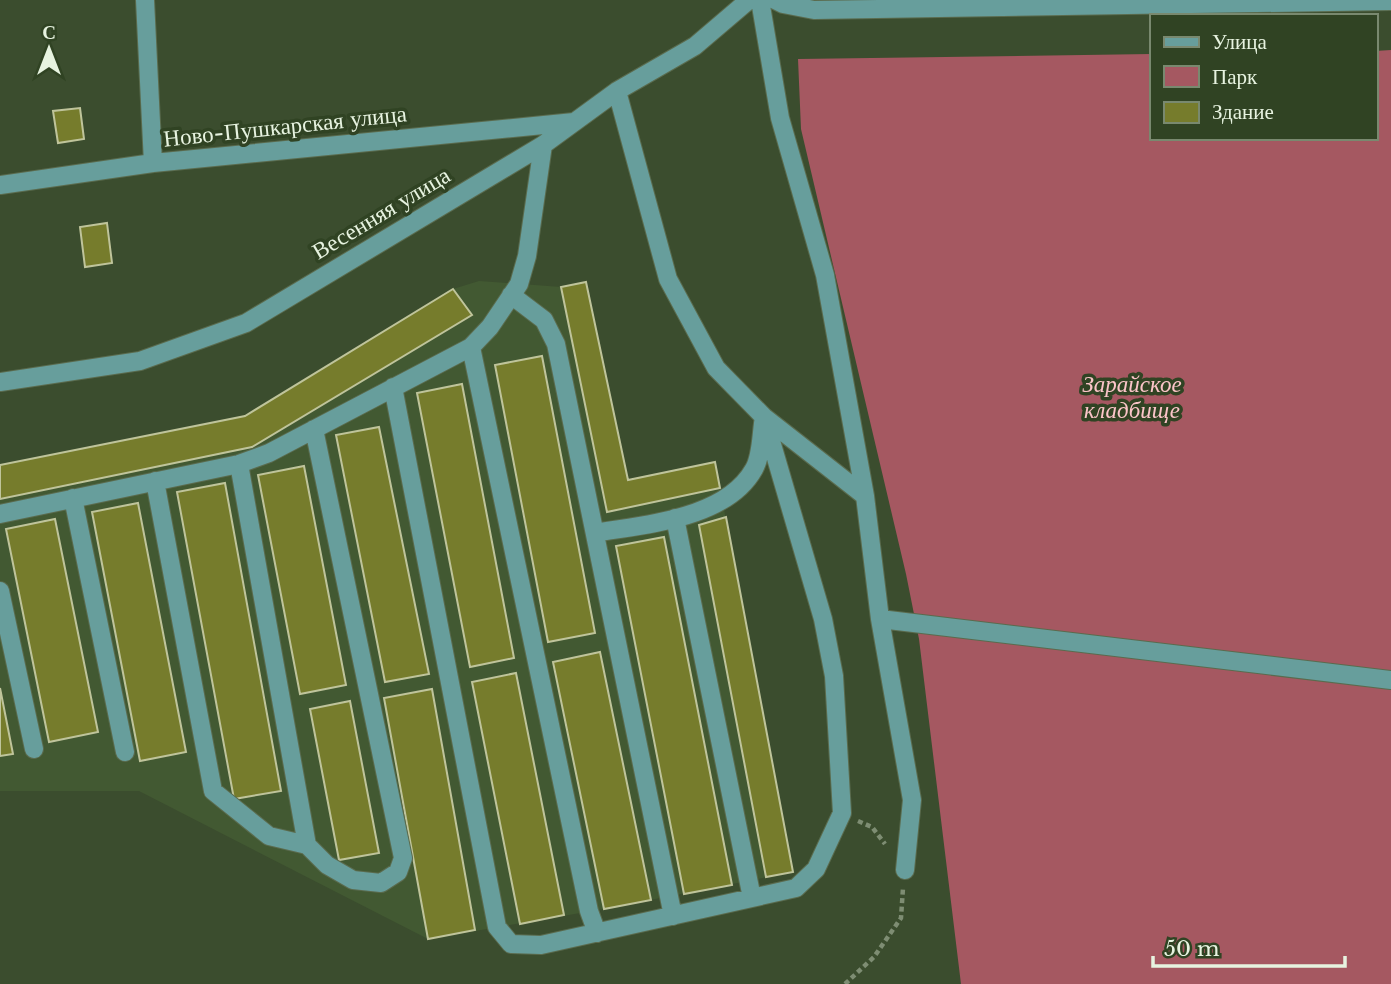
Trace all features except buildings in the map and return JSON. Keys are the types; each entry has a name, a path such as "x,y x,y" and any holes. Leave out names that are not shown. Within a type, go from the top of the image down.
{"street":[{"path":"145,0 153,163"},
{"name":"Весенняя улица","path":"0,382 140,361 246,323 543,145 617,90 695,46 749,0"},
{"path":"761,0 780,118 825,275 865,496 880,620 912,800 905,870"},
{"path":"775,0 814,10 1391,1"},
{"path":"617,90 668,279 716,369 764,416 865,496"},
{"name":"Ново-Пушкарская улица","path":"0,184 153,163 575,121"},
{"path":"0,514 239,464 269,453 471,347 490,327 519,284 527,256 543,145"},
{"path":"511,295 544,320 556,344 673,916"},
{"path":"471,347 589,911 597,933"},
{"path":"393,387 497,927 511,944 541,945 796,888 816,870 842,813 834,676 823,619 764,416"},
{"path":"595,533 675,518 723,502 742,486 756,467 764,416"},
{"path":"155,481 213,791 269,836 307,845 327,865 353,880 381,883 398,872 403,858 314,429"},
{"path":"239,464 307,845"},
{"path":"73,498 125,752"},
{"path":"675,518 752,898"},
{"path":"0,591 34,749"},
{"path":"880,620 1391,680"}],"path":[{"path":"842,813 872,827 905,870 901,918 874,957 845,984"}],"shaded area":[{"path":"479,281 561,287 586,282 628,480 715,462 793,872 604,909 428,939 139,791 0,791 0,465 245,416 453,289"}],"green space":[{"name":"Зарайское кладбище","path":"1391,50 1391,984 961,984 919,639 801,129 798,59 1150,54 1150,140 1377,140 1377,51"}]}
